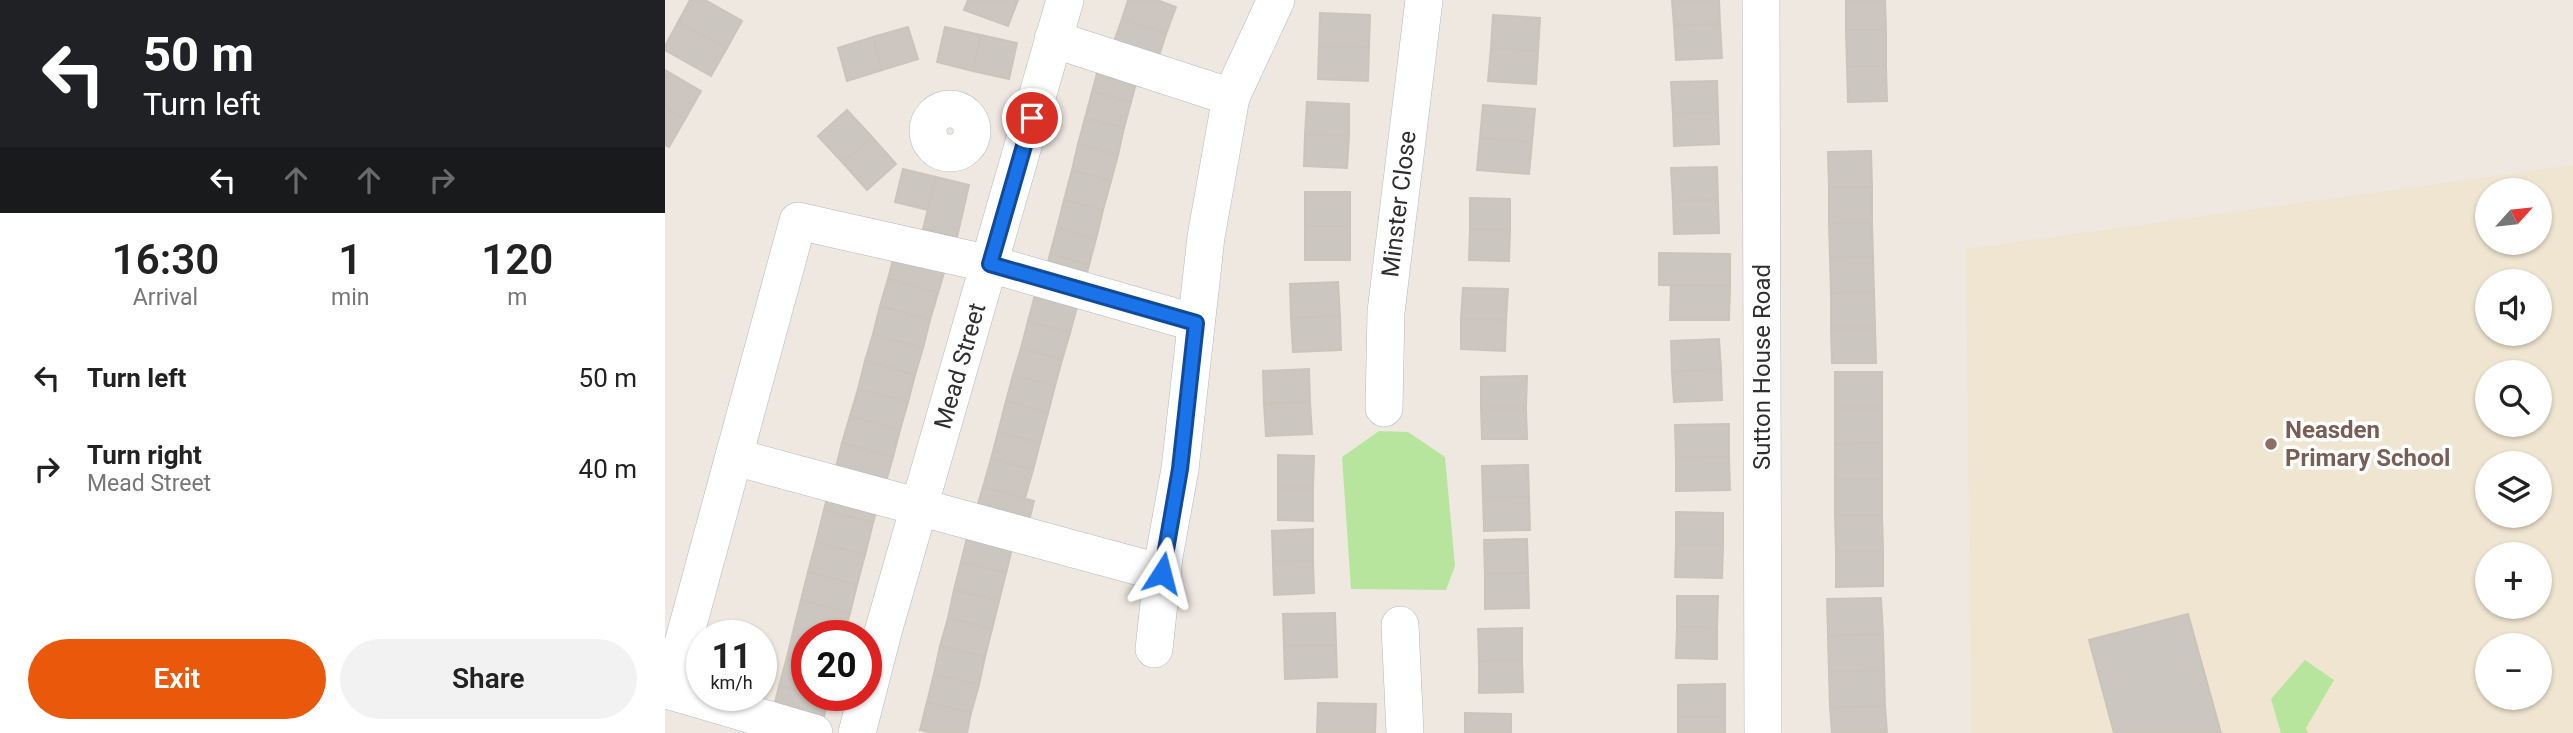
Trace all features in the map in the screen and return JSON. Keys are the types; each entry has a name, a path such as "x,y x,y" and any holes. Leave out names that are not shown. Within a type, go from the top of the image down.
{"street":[{"name":"Mead Street","path":"857,733 883,632 1065,0"},
{"path":"1154,649 1162,573 1180,469 1206,237 1231,97 1276,0"},
{"name":"Minster Close","path":"1384,408 1386,312 1424,0"},
{"name":"Sutton House Road","path":"1762,0 1763,733"},
{"path":"1053,39 1231,97"},
{"path":"971,137 1025,144"},
{"path":"814,733 670,691 798,221 990,264 1196,323"},
{"path":"735,457 1162,573"},
{"path":"1400,625 1405,733"}],"shaded area":[{"name":"Neasden Primary School","path":"2573,165 2573,733 1971,733 1966,249 2475,179 2475,256 2551,256 2552,178 2479,178"}],"green space":[{"path":"1379,431 1408,432 1445,457 1455,566 1446,590 1351,589 1342,457"},
{"path":"2305,660 2334,680 2306,728 2308,733 2281,733 2271,699"}],"building":[{"path":"690,0 705,0 742,21 727,48 678,22"},
{"path":"968,0 1018,0 1008,26 964,10"},
{"path":"1128,0 1157,0 1176,7 1166,34 1122,19"},
{"path":"1672,0 1719,0 1720,24 1674,26"},
{"path":"1846,0 1885,0 1886,30 1846,30"},
{"path":"1320,13 1370,15 1369,47 1319,46"},
{"path":"1493,15 1540,18 1538,51 1491,48"},
{"path":"1122,19 1166,34 1157,62 1112,47"},
{"path":"678,22 727,48 711,76 665,50"},
{"path":"1720,24 1722,58 1676,60 1674,26"},
{"path":"908,27 918,59 882,70 873,37"},
{"path":"945,27 981,35 973,71 937,62"},
{"path":"1846,30 1886,30 1886,66 1847,66"},
{"path":"981,35 1017,43 1009,79 973,71"},
{"path":"873,37 882,70 847,81 838,48"},
{"path":"1319,46 1369,47 1368,81 1318,79"},
{"path":"1491,48 1538,51 1536,84 1488,81"},
{"path":"1099,66 1138,76 1131,102 1092,92"},
{"path":"1847,66 1886,66 1887,101 1848,102"},
{"path":"665,70 701,91 685,119 665,107"},
{"path":"1717,81 1718,113 1673,114 1671,82"},
{"path":"1092,92 1131,102 1124,128 1085,118"},
{"path":"1307,102 1349,104 1349,136 1305,134"},
{"path":"1483,105 1535,109 1532,142 1480,138"},
{"path":"665,107 685,119 669,147 665,145"},
{"path":"847,110 872,137 843,163 818,136"},
{"path":"1718,113 1719,144 1674,146 1673,114"},
{"path":"1085,118 1124,128 1118,155 1078,144"},
{"path":"1305,134 1349,136 1347,168 1304,166"},
{"path":"872,137 896,164 867,190 843,163"},
{"path":"1480,138 1532,142 1529,174 1477,170"},
{"path":"1078,144 1118,155 1111,181 1072,170"},
{"path":"1871,151 1872,187 1829,187 1828,152"},
{"path":"1717,167 1718,200 1673,201 1671,168"},
{"path":"903,169 936,177 928,210 895,202"},
{"path":"1072,170 1111,181 1103,210 1064,200"},
{"path":"936,177 969,185 957,237 923,229"},
{"path":"1829,187 1872,187 1872,222 1829,223"},
{"path":"1305,192 1350,192 1350,226 1305,226"},
{"path":"1470,198 1510,199 1510,230 1470,229"},
{"path":"1064,200 1103,210 1096,239 1057,228"},
{"path":"1718,200 1719,233 1674,234 1673,201"},
{"path":"1872,222 1873,257 1830,258 1829,223"},
{"path":"1305,226 1350,226 1350,260 1305,260"},
{"path":"1057,228 1096,239 1089,265 1050,254"},
{"path":"1470,229 1510,230 1509,261 1469,260"},
{"path":"895,252 946,266 938,293 888,279"},
{"path":"1659,253 1730,254 1730,286 1659,285"},
{"path":"1050,254 1089,265 1083,288 1044,278"},
{"path":"1873,257 1874,292 1831,293 1830,258"},
{"path":"888,279 938,293 930,320 880,306"},
{"path":"1338,282 1340,316 1291,318 1290,284"},
{"path":"1671,285 1730,286 1729,320 1670,320"},
{"path":"1463,288 1508,289 1506,320 1461,319"},
{"path":"1874,292 1875,328 1831,328 1831,293"},
{"path":"1035,295 1077,307 1070,333 1028,321"},
{"path":"880,306 930,320 923,348 873,334"},
{"path":"1340,316 1341,350 1293,352 1291,318"},
{"path":"1461,319 1506,320 1505,351 1461,349"},
{"path":"1028,321 1070,333 1062,360 1021,348"},
{"path":"1831,328 1875,328 1876,363 1832,363"},
{"path":"873,334 923,348 915,375 865,361"},
{"path":"1719,339 1721,369 1672,372 1671,341"},
{"path":"1021,348 1062,360 1055,386 1013,375"},
{"path":"865,361 915,375 908,402 858,389"},
{"path":"1309,369 1310,402 1264,404 1263,371"},
{"path":"1721,369 1722,400 1674,402 1672,372"},
{"path":"1835,372 1882,372 1882,408 1835,408"},
{"path":"1013,375 1055,386 1048,413 1006,401"},
{"path":"1527,376 1526,408 1481,408 1481,377"},
{"path":"858,389 908,402 900,430 850,416"},
{"path":"1006,401 1048,413 1040,443 998,432"},
{"path":"1310,402 1312,434 1266,436 1264,404"},
{"path":"1481,408 1526,408 1527,439 1482,439"},
{"path":"1835,408 1882,408 1882,443 1835,444"},
{"path":"850,416 900,430 893,457 842,443"},
{"path":"1729,424 1729,457 1676,458 1675,425"},
{"path":"998,432 1040,443 1033,470 991,459"},
{"path":"842,443 893,457 885,485 835,471"},
{"path":"1882,443 1882,479 1835,479 1835,444"},
{"path":"1278,455 1314,456 1313,488 1278,488"},
{"path":"1729,457 1730,490 1676,491 1676,458"},
{"path":"991,459 1033,470 1025,498 983,487"},
{"path":"1528,465 1529,497 1483,498 1482,466"},
{"path":"1835,479 1882,479 1882,515 1835,515"},
{"path":"830,486 880,498 873,523 824,510"},
{"path":"983,487 1034,501 1029,521 977,507"},
{"path":"1278,488 1313,488 1313,521 1278,520"},
{"path":"1529,497 1530,530 1484,531 1483,498"},
{"path":"824,510 873,523 865,555 816,542"},
{"path":"1676,512 1723,513 1723,545 1676,545"},
{"path":"1835,515 1882,515 1883,551 1836,551"},
{"path":"1313,529 1313,561 1273,562 1272,531"},
{"path":"968,534 1013,545 1006,573 961,562"},
{"path":"1527,539 1528,573 1485,574 1484,540"},
{"path":"816,542 865,555 857,585 808,572"},
{"path":"1676,545 1723,545 1722,578 1675,577"},
{"path":"1836,551 1883,551 1883,586 1836,587"},
{"path":"1313,561 1314,593 1274,595 1273,562"},
{"path":"961,562 1006,573 999,601 954,590"},
{"path":"808,572 857,585 850,613 801,600"},
{"path":"1528,573 1529,608 1485,609 1485,574"},
{"path":"954,590 999,601 992,629 948,618"},
{"path":"1677,596 1718,596 1717,628 1677,627"},
{"path":"1881,598 1883,634 1828,636 1827,599"},
{"path":"801,600 850,613 848,620 796,620"},
{"path":"1335,613 1336,645 1284,646 1283,614"},
{"path":"2188,614 2221,733 2114,733 2089,640"},
{"path":"948,618 992,629 985,657 940,646"},
{"path":"1677,627 1717,628 1717,659 1676,658"},
{"path":"1522,628 1522,660 1479,661 1478,629"},
{"path":"1883,634 1884,670 1829,672 1828,636"},
{"path":"791,640 791,658 787,657"},
{"path":"1336,645 1337,677 1285,679 1284,646"},
{"path":"940,646 985,657 979,685 934,674"},
{"path":"787,657 791,658 791,689 779,686"},
{"path":"1522,660 1523,692 1479,693 1479,661"},
{"path":"1884,670 1885,706 1830,708 1829,672"},
{"path":"934,674 979,685 971,713 927,702"},
{"path":"1725,684 1725,717 1678,717 1678,685"},
{"path":"779,686 791,689 791,711 826,711 821,727 772,714 773,711 777,711"},
{"path":"927,702 971,713 967,733 933,733 920,730"},
{"path":"1318,703 1376,704 1375,733 1317,733"},
{"path":"1885,706 1887,733 1832,733 1830,708"},
{"path":"1465,713 1511,714 1511,733 1465,733"},
{"path":"1678,717 1725,717 1725,733 1678,733"}],"place":[{"name":"Neasden Primary School","path":"2271,444"}],"route":[{"path":"1032,118 990,264 1196,323 1180,469 1162,573"}]}
